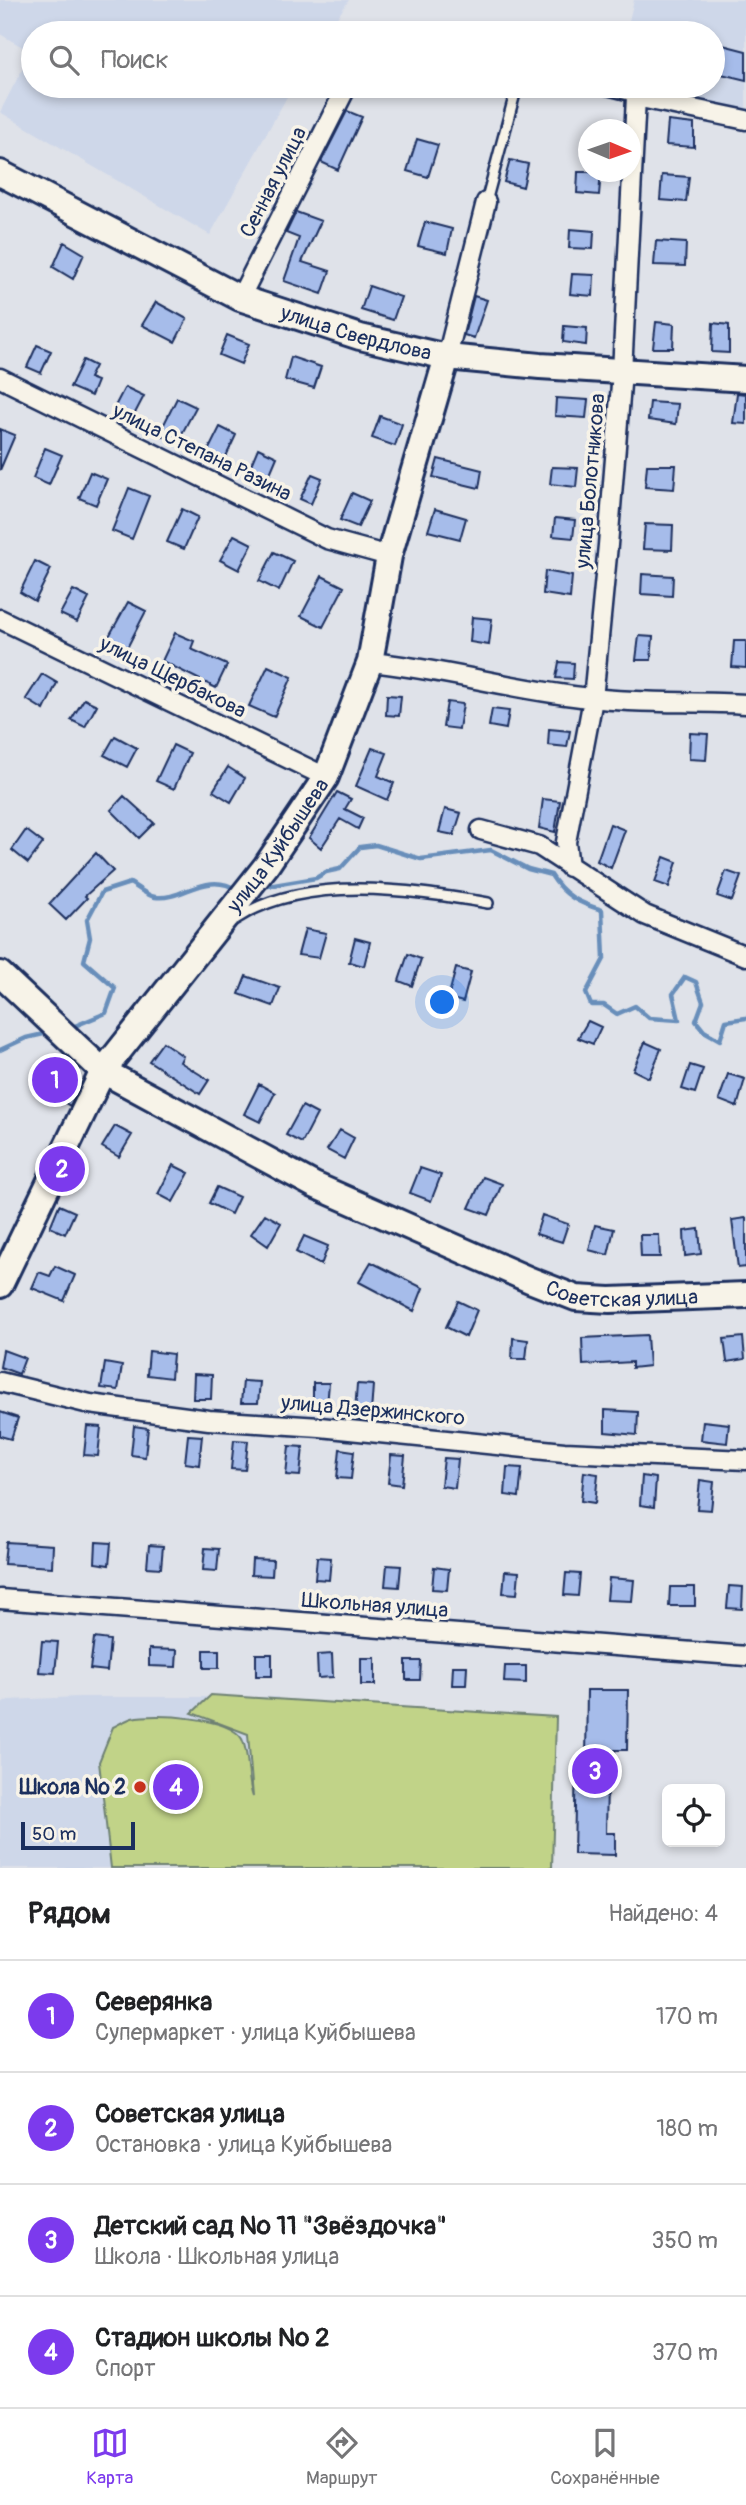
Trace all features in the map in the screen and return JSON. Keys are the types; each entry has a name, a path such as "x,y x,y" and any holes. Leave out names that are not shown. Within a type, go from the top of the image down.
{"street":[{"name":"Сенная улица","path":"240,298 341,98"},
{"name":"улица Болотникова","path":"569,867 566,842 593,699 622,372 636,98"},
{"path":"641,98 746,120"},
{"name":"улица Свердлова","path":"0,173 240,298 360,337 447,357 622,372 746,379"},
{"path":"447,357 486,202"},
{"name":"улица Куйбышева","path":"0,1285 103,1071 267,866 326,777 370,662 389,556 447,357"},
{"name":"улица Степана Разина","path":"0,378 327,538 389,556"},
{"name":"улица Щербакова","path":"0,619 326,777"},
{"path":"370,662 407,666 504,686 593,699 746,704"},
{"path":"481,830 539,846 645,915 746,956"},
{"name":"Советская улица","path":"0,974 103,1071 314,1185 576,1298 610,1300 746,1294"},
{"name":"улица Дзержинского","path":"0,1382 90,1405 209,1420 320,1427 564,1452 746,1460"},
{"name":"Школьная улица","path":"0,1599 746,1656"}],"lane":[{"path":"486,202 514,98"},
{"path":"213,935 252,908 353,888 429,893 488,903"}],"shaded area":[{"path":"0,0 349,0 335,21 21,21 21,46 0,34"},
{"path":"634,0 746,0 746,109 696,98 725,98 725,21 629,21"},
{"path":"21,71 21,98 286,98 210,235 0,112"},
{"name":"Школа № 2","path":"79,1697 278,1697 281,1868 0,1868 0,1705 8,1700"}],"green space":[{"path":"211,1695 556,1717 552,1868 111,1868 99,1762 113,1727 122,1722 143,1717 191,1718 208,1721 234,1732 245,1745 253,1797 248,1734 192,1713"}],"building":[{"path":"725,46 746,51 746,80 725,75"},
{"path":"347,111 362,117 338,170 321,162"},
{"path":"668,121 694,124 694,147 666,145"},
{"path":"417,139 438,145 428,177 407,171"},
{"path":"510,160 528,164 523,187 504,182"},
{"path":"578,172 578,182 600,182 599,195 577,193"},
{"path":"662,175 689,177 686,202 660,200"},
{"path":"296,212 321,221 302,262 330,271 322,294 284,281 299,238 286,233"},
{"path":"425,222 452,229 447,253 418,246"},
{"path":"570,229 594,231 593,249 569,248"},
{"path":"656,241 686,243 685,266 654,265"},
{"path":"64,242 84,254 73,279 53,267"},
{"path":"572,274 594,275 593,296 570,294"},
{"path":"369,286 401,297 393,320 361,310"},
{"path":"474,296 487,300 474,338 464,335"},
{"path":"156,302 187,319 175,342 142,325"},
{"path":"656,322 674,324 673,348 653,348"},
{"path":"713,323 729,325 729,353 712,352"},
{"path":"564,326 587,328 586,345 563,342"},
{"path":"227,335 249,344 241,364 219,355"},
{"path":"37,345 51,351 41,373 27,367"},
{"path":"291,357 321,367 314,388 285,380"},
{"path":"83,360 95,366 89,378 97,381 91,396 70,387"},
{"path":"125,387 144,396 132,419 113,410"},
{"path":"737,393 746,394 746,424 733,423"},
{"path":"177,398 196,407 177,443 159,434"},
{"path":"556,398 588,400 586,418 555,416"},
{"path":"650,402 678,404 676,424 648,420"},
{"path":"380,416 402,424 395,446 372,438"},
{"path":"220,427 236,435 223,463 206,455"},
{"path":"0,429 15,435 0,470"},
{"path":"45,448 62,455 49,485 33,478"},
{"path":"258,448 277,457 266,483 247,474"},
{"path":"438,459 482,470 479,488 433,477"},
{"path":"647,465 676,465 674,489 645,487"},
{"path":"552,467 578,468 576,487 550,484"},
{"path":"90,472 107,479 96,505 79,498"},
{"path":"312,474 322,478 311,504 300,499"},
{"path":"129,488 149,496 132,539 112,531"},
{"path":"352,493 370,501 358,527 340,520"},
{"path":"182,509 198,517 184,549 167,542"},
{"path":"435,509 466,518 460,539 428,531"},
{"path":"555,518 575,520 573,538 553,536"},
{"path":"645,524 673,525 672,550 643,549"},
{"path":"234,535 252,544 239,570 220,560"},
{"path":"274,552 293,561 279,591 259,581"},
{"path":"35,561 51,569 35,601 20,592"},
{"path":"545,571 572,576 570,598 543,594"},
{"path":"642,574 673,576 672,596 641,594"},
{"path":"322,576 344,587 323,627 301,616"},
{"path":"73,590 89,598 77,622 60,614"},
{"path":"128,602 146,611 127,648 108,638"},
{"path":"472,617 492,619 489,645 470,642"},
{"path":"175,633 194,641 191,649 227,665 216,688 162,661"},
{"path":"639,636 653,637 651,660 636,660"},
{"path":"734,641 746,641 746,668 732,667"},
{"path":"559,662 574,663 573,679 556,678"},
{"path":"268,666 292,677 274,717 249,706"},
{"path":"42,674 57,683 44,710 26,699"},
{"path":"387,695 401,696 399,716 386,715"},
{"path":"84,699 97,705 85,727 71,720"},
{"path":"447,702 463,704 459,729 443,727"},
{"path":"492,709 509,711 506,729 489,726"},
{"path":"549,729 570,731 567,747 548,745"},
{"path":"690,733 708,734 706,760 689,759"},
{"path":"115,736 137,748 127,767 104,755"},
{"path":"173,745 190,753 174,789 156,781"},
{"path":"372,748 387,753 378,776 394,783 387,800 356,786"},
{"path":"228,767 245,778 231,802 213,791"},
{"path":"337,792 351,799 345,809 363,818 358,829 340,819 321,848 309,838"},
{"path":"124,796 154,823 139,838 111,810"},
{"path":"543,799 560,801 555,832 539,828"},
{"path":"445,809 461,813 454,835 439,832"},
{"path":"610,824 625,830 611,868 597,861"},
{"path":"26,830 43,843 28,863 12,850"},
{"path":"96,853 113,871 85,896 87,898 66,920 49,904"},
{"path":"664,857 677,862 669,887 655,882"},
{"path":"726,871 741,876 732,901 717,896"},
{"path":"305,929 326,933 319,958 298,955"},
{"path":"355,938 370,942 364,966 349,962"},
{"path":"408,954 421,959 412,986 399,981"},
{"path":"456,968 471,972 463,1002 448,998"},
{"path":"246,976 280,988 273,1006 239,994"},
{"path":"588,1021 601,1027 593,1044 578,1038"},
{"path":"163,1042 183,1056 180,1062 209,1080 200,1094 149,1061"},
{"path":"645,1042 661,1049 649,1078 633,1070"},
{"path":"690,1065 703,1069 695,1093 682,1089"},
{"path":"53,1070 79,1086 70,1106 42,1088"},
{"path":"728,1074 745,1079 737,1107 719,1100"},
{"path":"259,1084 275,1093 260,1122 244,1114"},
{"path":"302,1106 317,1114 302,1143 286,1135"},
{"path":"115,1126 132,1135 119,1157 102,1147"},
{"path":"340,1130 354,1138 344,1159 327,1150"},
{"path":"173,1165 189,1173 173,1202 158,1194"},
{"path":"420,1168 441,1175 431,1201 410,1193"},
{"path":"483,1177 502,1184 489,1215 469,1208"},
{"path":"217,1187 239,1197 231,1214 209,1203"},
{"path":"59,1205 75,1212 65,1234 50,1227"},
{"path":"265,1214 281,1223 268,1246 251,1234"},
{"path":"542,1215 568,1224 562,1242 536,1234"},
{"path":"746,1218 746,1267 738,1268 732,1220"},
{"path":"595,1225 614,1229 608,1255 589,1250"},
{"path":"699,1229 701,1254 685,1256 684,1231"},
{"path":"640,1235 659,1235 660,1257 641,1257"},
{"path":"304,1236 328,1246 321,1265 296,1252"},
{"path":"371,1262 423,1288 414,1311 359,1282"},
{"path":"55,1266 75,1275 64,1301 32,1288 39,1272 50,1276"},
{"path":"458,1301 477,1310 466,1337 446,1327"},
{"path":"647,1335 649,1366 632,1368 632,1362 583,1365 582,1338"},
{"path":"743,1337 745,1359 727,1362 724,1339"},
{"path":"513,1338 528,1340 526,1359 512,1359"},
{"path":"3,1350 25,1358 19,1374 0,1367"},
{"path":"149,1351 173,1354 171,1378 147,1375"},
{"path":"105,1363 122,1366 118,1390 101,1388"},
{"path":"194,1374 212,1375 211,1399 193,1399"},
{"path":"243,1381 260,1382 258,1403 241,1403"},
{"path":"313,1383 329,1383 327,1406 313,1405"},
{"path":"357,1384 373,1385 371,1413 355,1412"},
{"path":"605,1410 638,1412 637,1435 605,1432"},
{"path":"0,1412 18,1418 11,1439 0,1436"},
{"path":"703,1421 729,1424 727,1443 701,1440"},
{"path":"87,1426 101,1427 98,1456 84,1455"},
{"path":"134,1426 148,1428 145,1457 131,1455"},
{"path":"188,1435 202,1436 199,1465 185,1463"},
{"path":"234,1440 248,1441 245,1470 231,1469"},
{"path":"289,1446 303,1447 300,1476 286,1475"},
{"path":"340,1449 354,1451 351,1479 337,1478"},
{"path":"391,1455 405,1456 402,1485 388,1483"},
{"path":"444,1458 458,1459 455,1488 441,1486"},
{"path":"507,1467 522,1468 519,1497 505,1495"},
{"path":"584,1472 598,1474 595,1503 581,1501"},
{"path":"642,1476 656,1478 654,1507 640,1505"},
{"path":"700,1480 714,1482 711,1510 697,1509"},
{"path":"6,1542 53,1545 52,1567 4,1564"},
{"path":"96,1542 111,1543 109,1565 95,1563"},
{"path":"149,1545 163,1546 161,1568 147,1567"},
{"path":"205,1548 219,1549 217,1571 203,1570"},
{"path":"317,1557 331,1558 329,1580 315,1579"},
{"path":"252,1559 273,1560 272,1576 251,1575"},
{"path":"387,1565 401,1566 399,1587 385,1586"},
{"path":"434,1567 449,1569 447,1590 432,1589"},
{"path":"505,1571 519,1572 517,1594 503,1593"},
{"path":"566,1573 580,1574 578,1596 564,1595"},
{"path":"609,1578 634,1580 632,1601 607,1600"},
{"path":"729,1586 743,1587 742,1609 727,1608"},
{"path":"670,1587 695,1587 695,1606 669,1606"},
{"path":"94,1638 110,1640 107,1671 90,1669"},
{"path":"42,1641 58,1642 55,1673 39,1672"},
{"path":"149,1649 177,1650 176,1667 149,1666"},
{"path":"204,1650 219,1650 219,1668 204,1668"},
{"path":"256,1654 272,1654 272,1676 256,1676"},
{"path":"332,1654 333,1677 318,1678 317,1655"},
{"path":"361,1658 375,1658 375,1685 361,1685"},
{"path":"406,1661 421,1661 420,1680 406,1680"},
{"path":"453,1666 467,1666 466,1685 452,1685"},
{"path":"505,1666 526,1666 526,1683 504,1682"},
{"path":"587,1690 628,1690 627,1750 615,1750 614,1783 607,1783 606,1833 615,1833 615,1855 574,1854 576,1759 586,1759"}],"waterway":[{"path":"262,887 316,878 326,872 340,869 360,847 376,845 421,859 491,850 528,869 551,875 573,898 602,910 604,959 586,993 591,1005 604,1005 617,1014 635,1006 649,1018 679,1020 673,994 685,977 696,982 703,1002 696,1021 704,1031 720,1040 726,1021 746,1018"},
{"path":"70,1028 106,1013 115,988 84,961 90,938 87,920 102,892 130,883 155,897 175,895 215,883 237,890"},
{"path":"0,1050 26,1038 48,1033"}],"place":[{"name":"Северянка","path":"55,1080"},
{"name":"Советская улица","path":"62,1169"},
{"name":"Детский сад № 11 \"Звёздочка\"","path":"595,1771"},
{"name":"Школа № 2","path":"140,1787"},
{"name":"Стадион школы № 2","path":"176,1787"}]}
